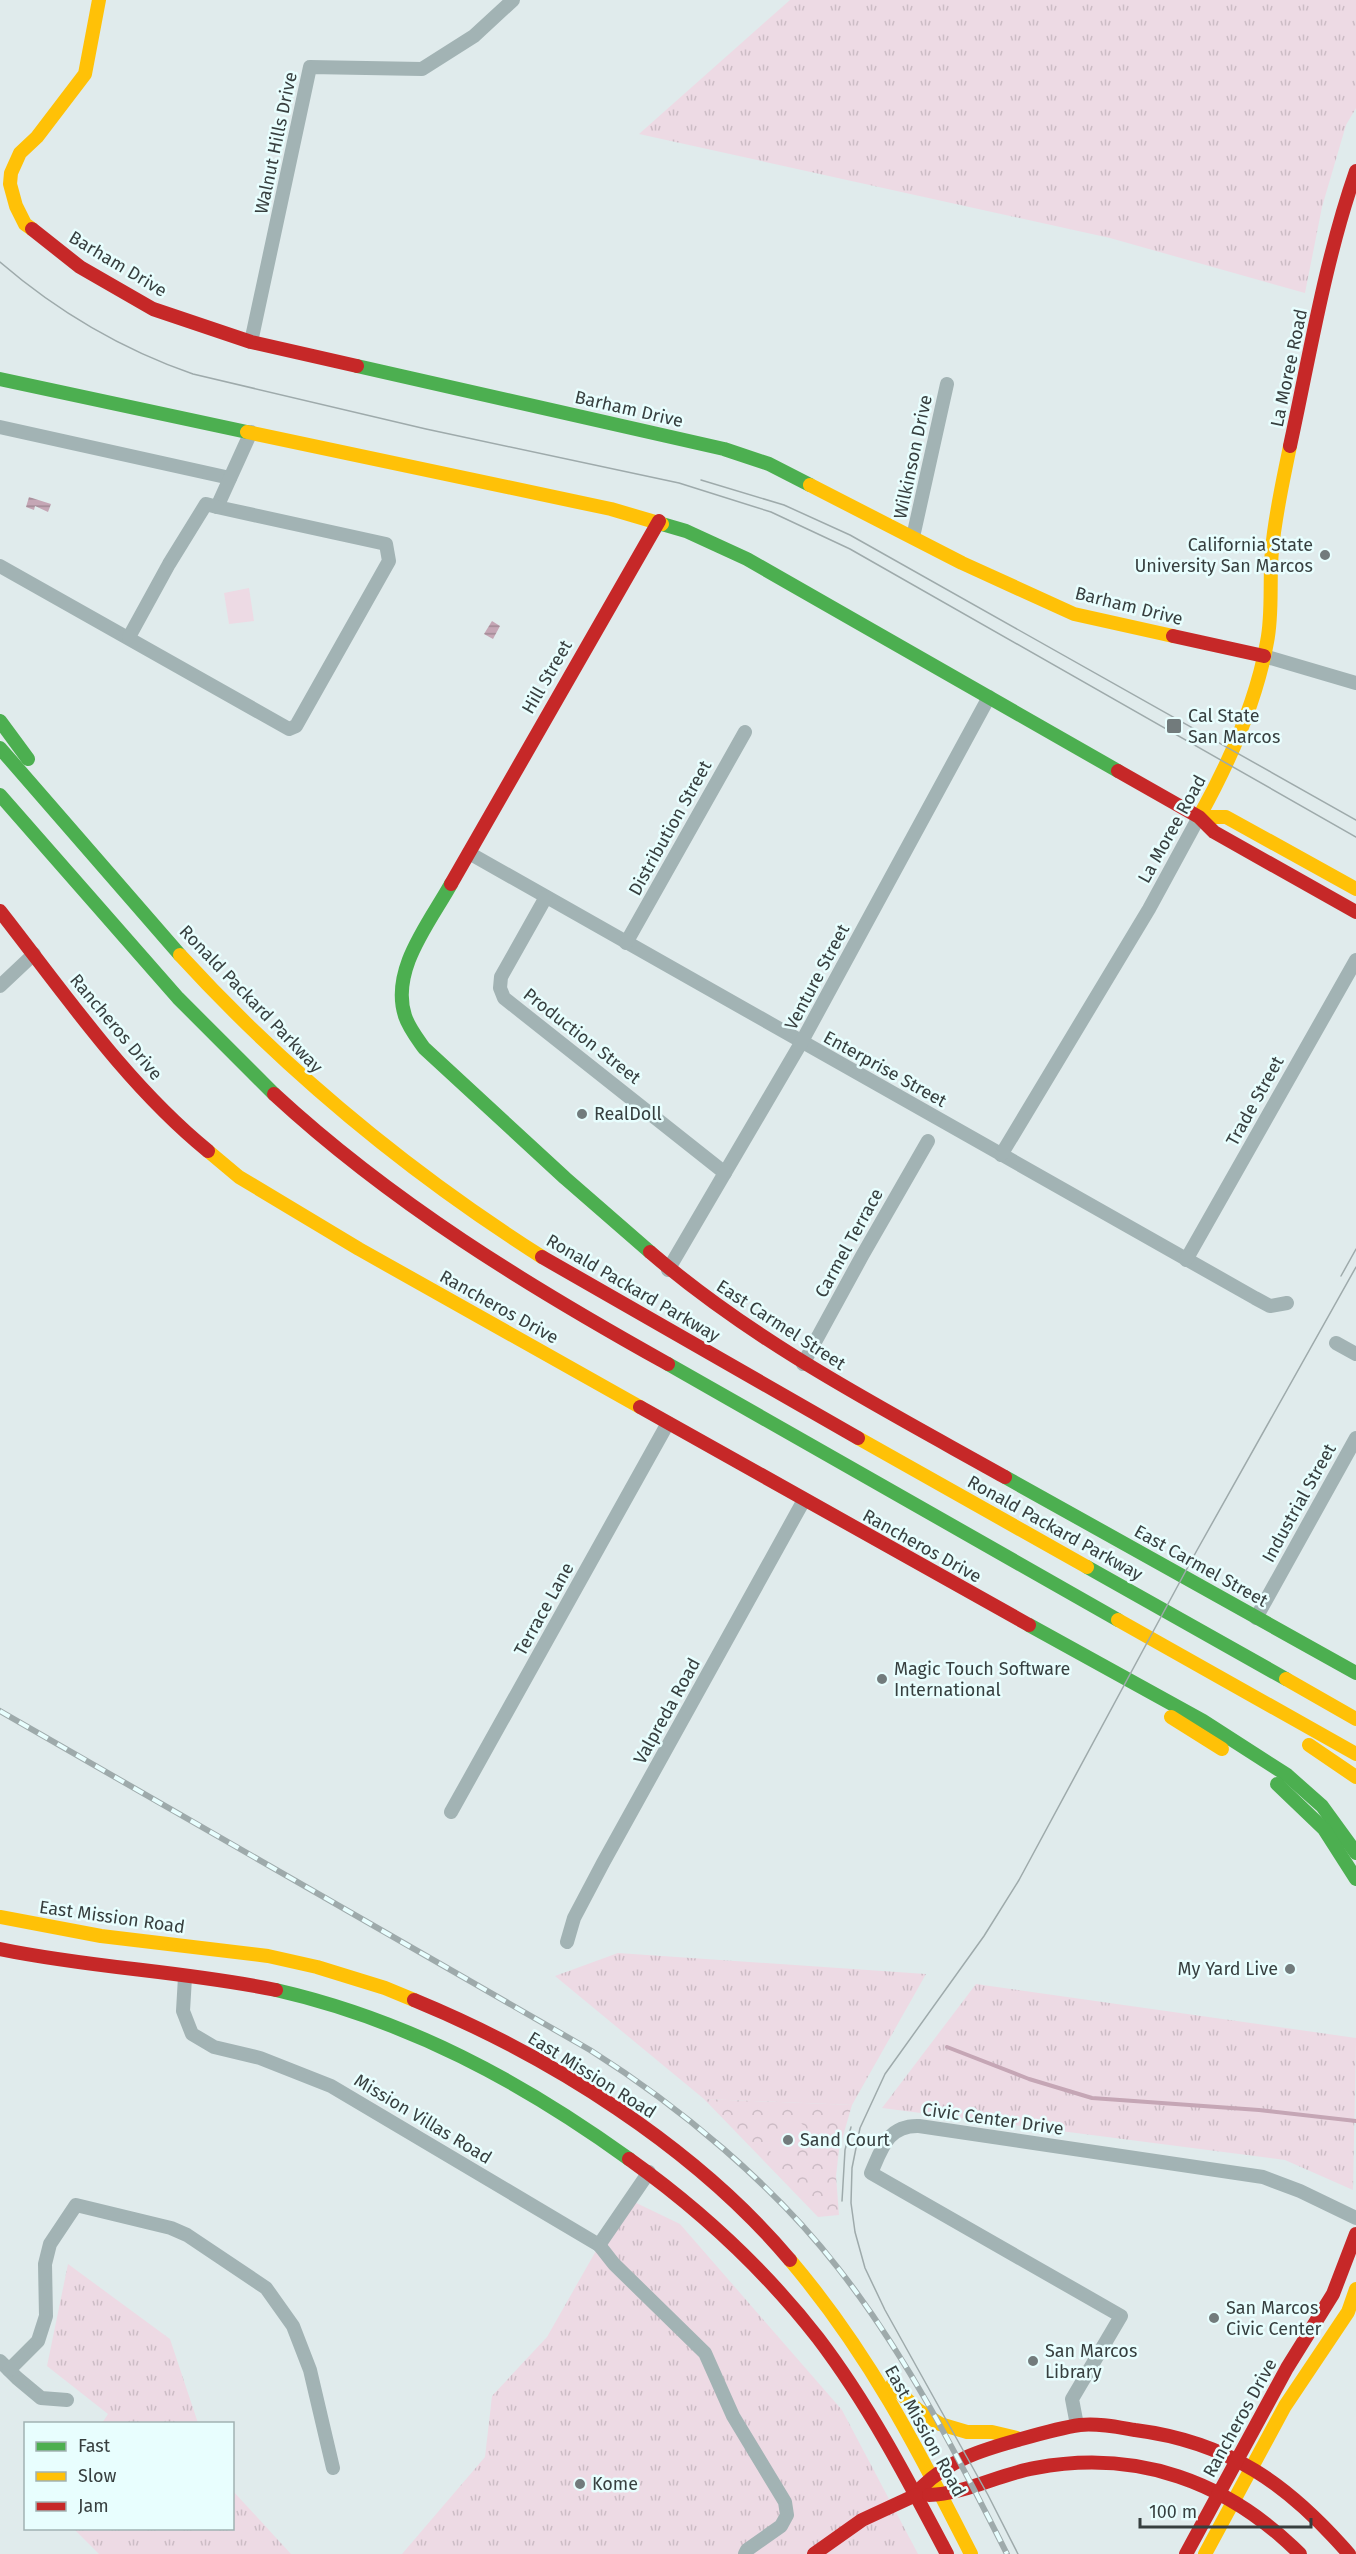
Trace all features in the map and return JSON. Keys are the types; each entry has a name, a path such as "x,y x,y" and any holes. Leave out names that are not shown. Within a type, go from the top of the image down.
{"main road":[{"name":"Barham Drive","path":"99,0 85,74 37,137 20,153 11,173 10,184 16,206 25,224 80,267 153,309 251,342 724,449 769,464 962,563 1074,614 1264,656"},
{"name":"La Moree Road","path":"1199,818 1222,776 1252,700 1264,656 1269,627 1272,551 1279,500 1342,209 1356,171"},
{"path":"0,379 444,472 659,521 747,559 1199,818 1214,832 1356,912"},
{"name":"Hill Street","path":"469,853 659,521"},
{"path":"0,721 36,771 70,828"},
{"name":"Ronald Packard Parkway","path":"0,748 182,957 270,1049 362,1131 467,1209 590,1286 1356,1719"},
{"path":"0,795 186,1007 238,1061 350,1160 433,1222 566,1307 1356,1754"},
{"path":"1199,818 1226,817 1356,889"},
{"name":"East Carmel Street","path":"469,853 408,961 401,993 403,1013 410,1030 424,1048 668,1270 766,1341 803,1364 1356,1674"},
{"name":"Rancheros Drive","path":"0,911 116,1059 175,1124 239,1177 359,1249 1056,1641 1203,1721 1287,1775 1322,1806 1356,1852"},
{"name":"Rancheros Drive","path":"1056,1641 1283,1789 1324,1829 1356,1879"},
{"path":"1270,1706 1310,1746 1356,1777"},
{"name":"East Mission Road","path":"0,1917 102,1936 267,1955 369,1981 451,2014 506,2042 594,2095 664,2144 710,2181 779,2248 820,2296 891,2400 970,2554"},
{"path":"0,1949 75,1965 263,1987 313,1998 411,2031 480,2065 556,2109 649,2172 707,2221 772,2283 837,2365 870,2414 947,2554"},
{"path":"185,1977 195,1962 207,1960 243,1965 267,1955"},
{"name":"Rancheros Drive","path":"1186,2554 1287,2368 1333,2294 1356,2234"},
{"name":"Rancheros Drive","path":"1205,2554 1293,2392 1348,2312 1356,2289"},
{"path":"820,2296 874,2357 892,2385 918,2410 940,2424 967,2432 992,2432 1021,2439"},
{"path":"916,2495 932,2476 967,2456 1021,2439 1077,2425 1149,2431 1197,2444 1250,2468 1292,2495 1320,2521 1349,2554"},
{"path":"814,2554 838,2535 893,2503 916,2495 959,2492 988,2480 1036,2468 1080,2463 1109,2463 1184,2478 1235,2500 1256,2515 1300,2554"}],"street":[{"name":"Walnut Hills Drive","path":"251,342 310,68 422,69 474,36 513,0"},
{"name":"Wilkinson Drive","path":"914,537 947,384"},
{"path":"0,427 230,478"},
{"path":"217,507 251,432"},
{"path":"0,566 289,729 296,726 389,561 386,544 206,504 169,564 129,637"},
{"path":"1264,656 1356,683"},
{"name":"Venture Street","path":"668,1270 801,1043 989,697"},
{"name":"Distribution Street","path":"626,943 745,732"},
{"name":"La Moree Road","path":"1000,1155 1149,909 1199,818"},
{"name":"Enterprise Street","path":"469,853 1186,1260 1270,1306 1287,1303"},
{"name":"Production Street","path":"546,897 501,977 500,988 504,998 725,1173"},
{"path":"0,986 34,954"},
{"name":"Trade Street","path":"1186,1260 1356,960"},
{"name":"Carmel Terrace","path":"803,1364 928,1141"},
{"path":"1336,1343 1356,1354"},
{"name":"Terrace Lane","path":"451,1812 668,1423"},
{"name":"Industrial Street","path":"1256,1618 1356,1438"},
{"name":"Valpreda Road","path":"567,1942 574,1918 603,1863 804,1500"},
{"name":"Mission Villas Road","path":"185,1977 183,2011 192,2034 214,2047 260,2058 331,2086 599,2245 614,2264 705,2353 733,2416 785,2502 787,2515 781,2526 747,2550 745,2554"},
{"name":"Civic Center Drive","path":"1077,2425 1072,2399 1121,2316 871,2173 887,2142 897,2129 906,2126 919,2127 1263,2177 1300,2191 1356,2218"},
{"path":"599,2245 649,2172"},
{"path":"67,2400 41,2398 4,2365 38,2341 46,2316 45,2264 50,2244 76,2205 171,2228 187,2235 266,2288 293,2326 310,2370 333,2468"}],"green space":[{"path":"790,0 1356,0 1356,108 1346,125 1322,207 1305,293 1110,238 639,134"},
{"path":"249,588 254,621 229,624 224,593"},
{"path":"618,1953 926,1974 852,2105 704,2099 555,1976"},
{"path":"976,1984 1356,2038 1353,2190 1285,2160 882,2108"},
{"path":"704,2099 852,2105 839,2150 836,2176 839,2215 818,2217"},
{"name":"Sand Court","path":"794,2116 813,2135 783,2164 764,2145"},
{"path":"626,2198 680,2224 842,2410 918,2554 402,2554 485,2457 492,2396 547,2337"},
{"path":"68,2264 170,2339 198,2422 103,2422 108,2414 47,2366"},
{"path":"234,2492 291,2554 99,2554 75,2530 234,2530"}],"shaded area":[{"path":"29,497 51,504 48,512 35,506 34,510 26,507"},
{"path":"492,621 500,626 493,639 484,634"}],"waterway":[{"path":"947,2047 1029,2079 1092,2098 1259,2110 1356,2121"}],"tram line":[{"path":"0,262 44,297 91,327 141,353 193,374 426,429 679,483 771,512 850,549 1356,837"},
{"path":"701,480 784,505 850,535 1356,820"},
{"path":"1341,1276 1356,1249"},
{"path":"1018,2554 988,2495 885,2310 865,2268 855,2232 851,2203 852,2168 860,2128 885,2074 984,1936 1019,1880 1196,1552 1356,1267"},
{"path":"842,2201 845,2150 851,2127"}],"railway":[{"path":"0,1711 590,2050 624,2072 691,2122 755,2177 785,2207 813,2237 863,2301 930,2407 1007,2554"}],"traffic: fast":[{"path":"357,366 724,449 769,464 810,485"},
{"path":"0,379 247,432"},
{"path":"662,524 686,531 747,559 1118,771"},
{"path":"0,721 28,759"},
{"path":"0,748 180,955"},
{"path":"0,795 178,998 274,1094"},
{"path":"451,884 423,930 407,964 402,999 405,1016 413,1033 424,1048 565,1178 650,1252"},
{"path":"668,1364 1118,1620"},
{"path":"1005,1477 1356,1673"},
{"path":"1087,1567 1286,1679"},
{"path":"1029,1625 1203,1721 1287,1775 1322,1806 1356,1853"},
{"path":"1277,1784 1324,1829 1356,1879"},
{"path":"276,1990 371,2018 461,2057 547,2104 629,2159"}],"traffic: slow":[{"path":"32,229 25,224 16,206 10,184 11,173 20,153 37,137 85,74 99,0"},
{"path":"247,432 611,509 662,524"},
{"path":"1199,817 1240,732 1262,665 1270,620 1273,537 1290,446"},
{"path":"810,485 962,563 1074,614 1173,636"},
{"path":"1199,817 1226,817 1356,889"},
{"path":"180,955 264,1040 351,1118 444,1190 542,1257"},
{"path":"208,1151 239,1177 359,1249 640,1407"},
{"path":"858,1438 1087,1567"},
{"path":"1118,1620 1356,1754"},
{"path":"1286,1679 1356,1719"},
{"path":"1171,1717 1222,1749"},
{"path":"1309,1745 1356,1777"},
{"path":"0,1917 101,1936 268,1956 317,1967 385,1988 414,2000"},
{"path":"790,2260 844,2330 867,2365 911,2438 971,2554"},
{"path":"1205,2554 1285,2406 1348,2312 1356,2289"},
{"path":"892,2385 918,2410 940,2424 967,2432 992,2432 1017,2438"}],"traffic: jam":[{"path":"1290,446 1335,239 1356,171"},
{"path":"32,229 80,267 153,309 251,342 357,366"},
{"path":"451,884 659,521"},
{"path":"1173,636 1264,656"},
{"path":"1118,771 1199,817 1214,832 1356,912"},
{"path":"0,911 123,1068 178,1125 208,1151"},
{"path":"274,1094 366,1171 463,1241 564,1304 668,1364"},
{"path":"650,1252 733,1316 777,1345 867,1400 1005,1477"},
{"path":"542,1257 858,1438"},
{"path":"640,1407 1029,1625"},
{"path":"0,1949 276,1990"},
{"path":"414,2000 517,2048 568,2077 617,2109 665,2143 710,2180 752,2219 790,2260"},
{"path":"629,2159 706,2220 776,2288 798,2313 837,2363 871,2416 947,2554"},
{"path":"1186,2554 1287,2368 1333,2294 1356,2234"},
{"path":"922,2487 955,2463 992,2448 1072,2426 1114,2427 1169,2436 1200,2445 1254,2470 1303,2507 1349,2554"},
{"path":"929,2495 969,2488 1035,2468 1073,2463 1109,2463 1144,2468 1178,2476 1242,2507 1300,2554"},
{"path":"814,2554 862,2520 916,2495"}],"place":[{"name":"California State University San Marcos","path":"1325,555"},
{"name":"Cal State San Marcos","path":"1174,726"},
{"name":"RealDoll","path":"582,1114"},
{"name":"Magic Touch Software International","path":"882,1679"},
{"name":"My Yard Live","path":"1290,1969"},
{"name":"Sand Court","path":"788,2140"},
{"name":"San Marcos Civic Center","path":"1214,2318"},
{"name":"San Marcos Library","path":"1033,2361"},
{"name":"Kome","path":"580,2484"}]}
